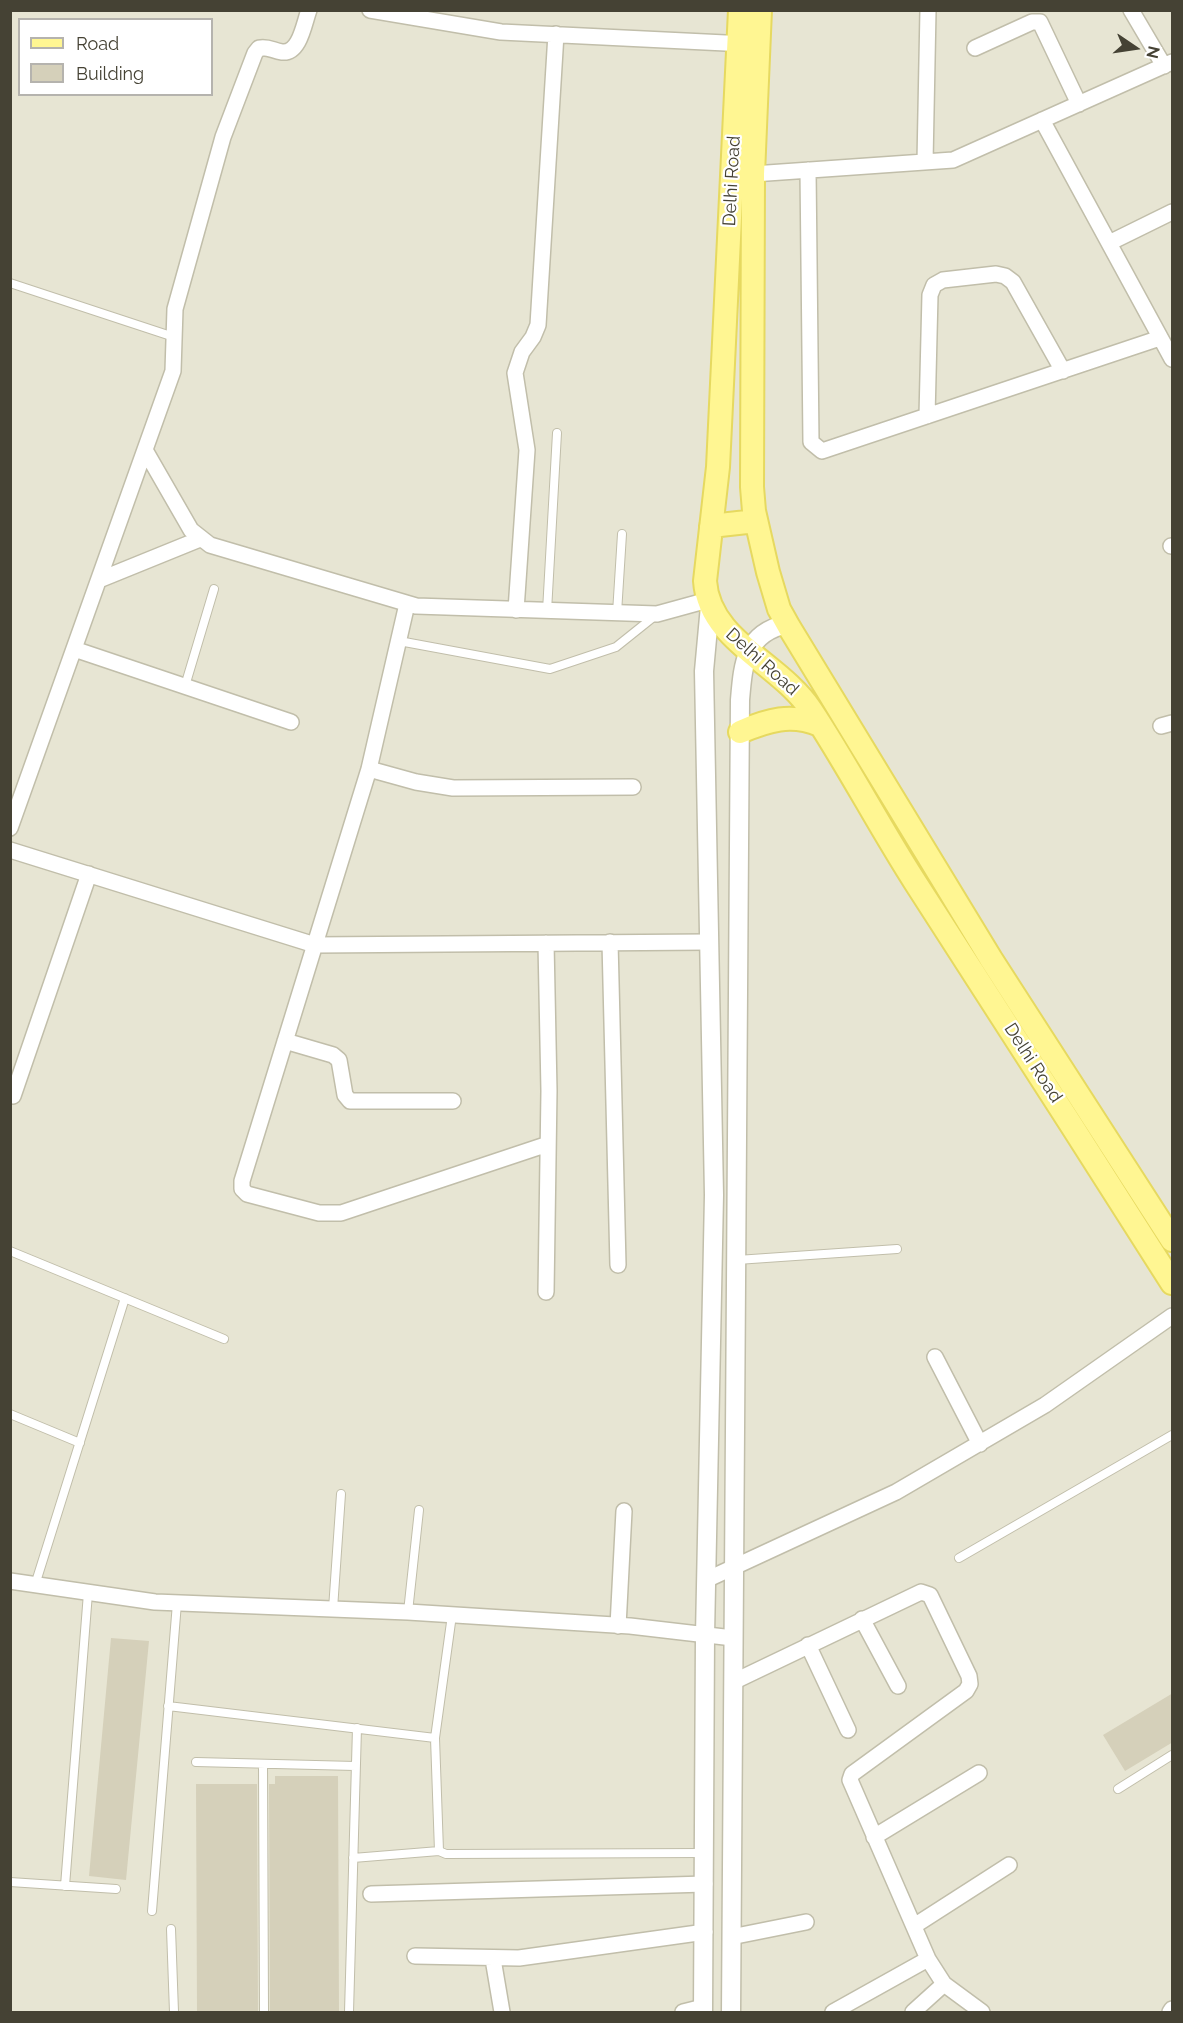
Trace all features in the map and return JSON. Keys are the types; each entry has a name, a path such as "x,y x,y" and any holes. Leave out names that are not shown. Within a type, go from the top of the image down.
{"main road":[{"name":"Delhi Road","path":"740,10 749,44 718,467 705,581 709,603 718,622 748,650 789,682 820,725 913,879 1172,1282"},
{"path":"760,10 749,44 753,174 750,402 752,487 756,521 768,572 787,624 991,959 1173,1240"},
{"path":"711,526 756,521"},
{"path":"740,732 759,723 789,717 805,719 820,725"}],"street":[{"path":"10,828 174,371 176,309 220,148 255,53 259,48 266,46 283,53 291,50 297,45 309,10"},
{"path":"370,10 490,30 749,44"},
{"path":"925,162 928,10"},
{"path":"753,174 953,160 1168,64 1131,10"},
{"path":"975,48 1032,22 1040,22 1079,104"},
{"path":"516,610 527,450 515,373 522,352 533,337 538,325 556,34"},
{"path":"1042,120 1173,359"},
{"path":"808,170 811,442 822,451 1160,338"},
{"path":"1109,243 1173,212"},
{"path":"927,416 930,295 934,285 943,280 996,274 1013,282 1063,371"},
{"path":"145,450 191,530 210,545 407,604 440,609 657,614 709,603 704,671 714,1195 705,1635 705,1932 703,2010 683,2013"},
{"path":"99,580 200,539"},
{"path":"407,604 369,769 242,1181 242,1189 248,1194 319,1213 341,1213 548,1144"},
{"path":"731,2013 740,732 743,670 748,650 770,629 787,624"},
{"path":"74,649 291,722"},
{"path":"369,769 416,782 453,788 633,787"},
{"path":"10,850 315,945 708,942"},
{"path":"13,1096 89,874"},
{"path":"610,942 618,1265"},
{"path":"546,943 548,1144 546,1292"},
{"path":"285,1041 333,1055 339,1060 345,1095 350,1101 453,1101"},
{"path":"706,1580 896,1492 1045,1405 1173,1316"},
{"path":"935,1358 980,1444"},
{"path":"618,1626 624,1511"},
{"path":"10,1581 177,1603 408,1612 618,1626 734,1638"},
{"path":"733,1682 921,1592 930,1595 969,1676 970,1684 966,1691 852,1774 852,1787 928,1959 944,1984 982,2013"},
{"path":"862,1619 898,1686"},
{"path":"808,1645 848,1730"},
{"path":"874,1837 979,1773"},
{"path":"914,1926 1009,1865"},
{"path":"371,1894 705,1884"},
{"path":"731,1937 806,1922"},
{"path":"415,1956 493,1959 705,1932"},
{"path":"493,1959 502,2013"},
{"path":"833,2013 928,1959"},
{"path":"913,2013 944,1984"}],"lane":[{"path":"10,283 174,337"},
{"path":"547,611 557,433"},
{"path":"617,613 622,534"},
{"path":"185,686 214,589"},
{"path":"399,641 550,669 616,646 657,614"},
{"path":"736,1260 897,1249"},
{"path":"10,1251 224,1340"},
{"path":"35,1585 125,1298"},
{"path":"10,1414 80,1443"},
{"path":"959,1558 1173,1435"},
{"path":"333,1609 341,1494"},
{"path":"408,1612 419,1510"},
{"path":"64,1886 88,1593"},
{"path":"152,1911 177,1603"},
{"path":"439,1851 435,1738 452,1615"},
{"path":"168,1706 435,1738"},
{"path":"349,2013 357,1728"},
{"path":"1118,1789 1173,1755"},
{"path":"196,1762 355,1766"},
{"path":"263,1764 264,2013"},
{"path":"353,1857 439,1851 446,1854 705,1853"},
{"path":"10,1882 116,1889"},
{"path":"171,1929 174,2013"}],"shaded area":[{"path":"11,11 1172,11 1172,2012 11,2012"}],"building":[{"path":"111,1638 149,1641 126,1880 89,1876"},
{"path":"1173,1693 1173,1742 1125,1771 1103,1735"},
{"path":"275,1776 338,1776 339,2013 270,2013 269,1784 275,1784"},
{"path":"196,1784 257,1784 258,2013 197,2013"}]}
